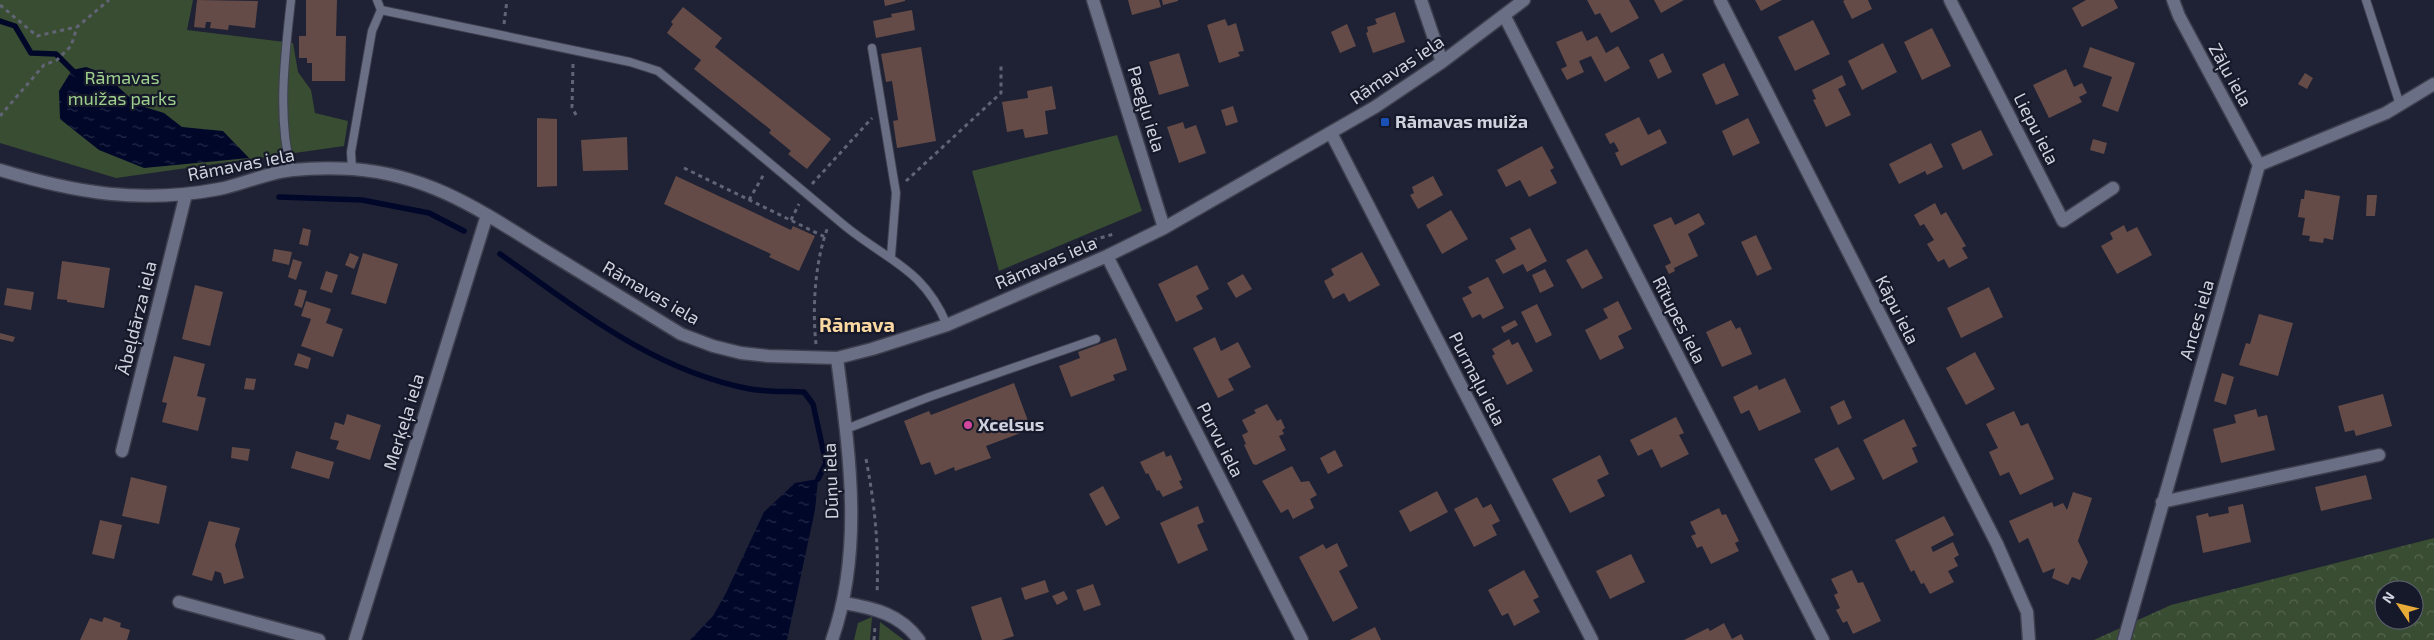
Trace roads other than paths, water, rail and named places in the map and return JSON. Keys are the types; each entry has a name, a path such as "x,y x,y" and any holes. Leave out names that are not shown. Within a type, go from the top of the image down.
{"street":[{"name":"Paegļu iela","path":"1094,0 1164,228"},
{"path":"1421,0 1442,62"},
{"name":"Rāmavas iela","path":"0,170 40,182 103,195 141,196 186,194 221,189 292,170 352,169 416,180 475,207 681,334 713,346 741,353 768,356 837,358 872,350 946,324 1107,256 1164,228 1375,107 1442,62 1524,0"},
{"name":"Kāpu iela","path":"1720,0 1997,544 2027,612 2029,640"},
{"name":"Liepu iela","path":"1950,0 2063,220 2113,188"},
{"name":"Zāļu iela","path":"2173,0 2178,16 2259,165"},
{"name":"Rītupes iela","path":"1504,15 1823,640"},
{"path":"2259,165 2386,113 2434,84"},
{"name":"Purmaļu iela","path":"1330,133 1592,640"},
{"name":"Ances iela","path":"2124,640 2259,165"},
{"name":"Ābeļdārza iela","path":"122,451 186,194"},
{"name":"Merķeļa iela","path":"355,640 487,215"},
{"name":"Purvu iela","path":"1107,256 1302,640"},
{"name":"Dūņu iela","path":"832,640 844,603 852,503 846,429 837,358"},
{"path":"2162,502 2379,455"},
{"path":"179,602 318,640"},
{"path":"844,603 887,612 902,621 919,640"},
{"name":"Dūņu iela","path":"839,618 842,640"}],"lane":[{"path":"291,0 285,58 285,136 292,170"},
{"path":"352,169 351,152 372,31 381,10 377,0"},
{"path":"2366,0 2404,103"},
{"path":"381,10 630,62 658,71 835,217 891,256 932,295 946,324"},
{"path":"872,48 880,108 896,193 891,256"},
{"path":"846,429 928,393 1096,339"}],"water":[{"path":"86,67 103,73 138,105 164,113 182,127 223,131 249,158 144,168 99,150 60,119 59,91 72,70"},
{"path":"818,479 815,510 787,640 690,640 713,616 726,593 764,512 795,483"}],"waterway":[{"path":"0,21 15,26 31,53 56,54 76,74"},
{"path":"279,197 362,200 429,213 464,231"},
{"path":"500,254 618,335 649,353 681,368 714,380 750,389 804,392 813,404 826,463 818,479"}],"place":[{"name":"Rāmavas muiža","path":"1385,122"},
{"name":"Xcelsus","path":"968,425"}],"district":[{"name":"Rāmava","path":"857,325"}],"park label":[{"name":"Rāmavas muižas parks","path":"122,88"}]}
